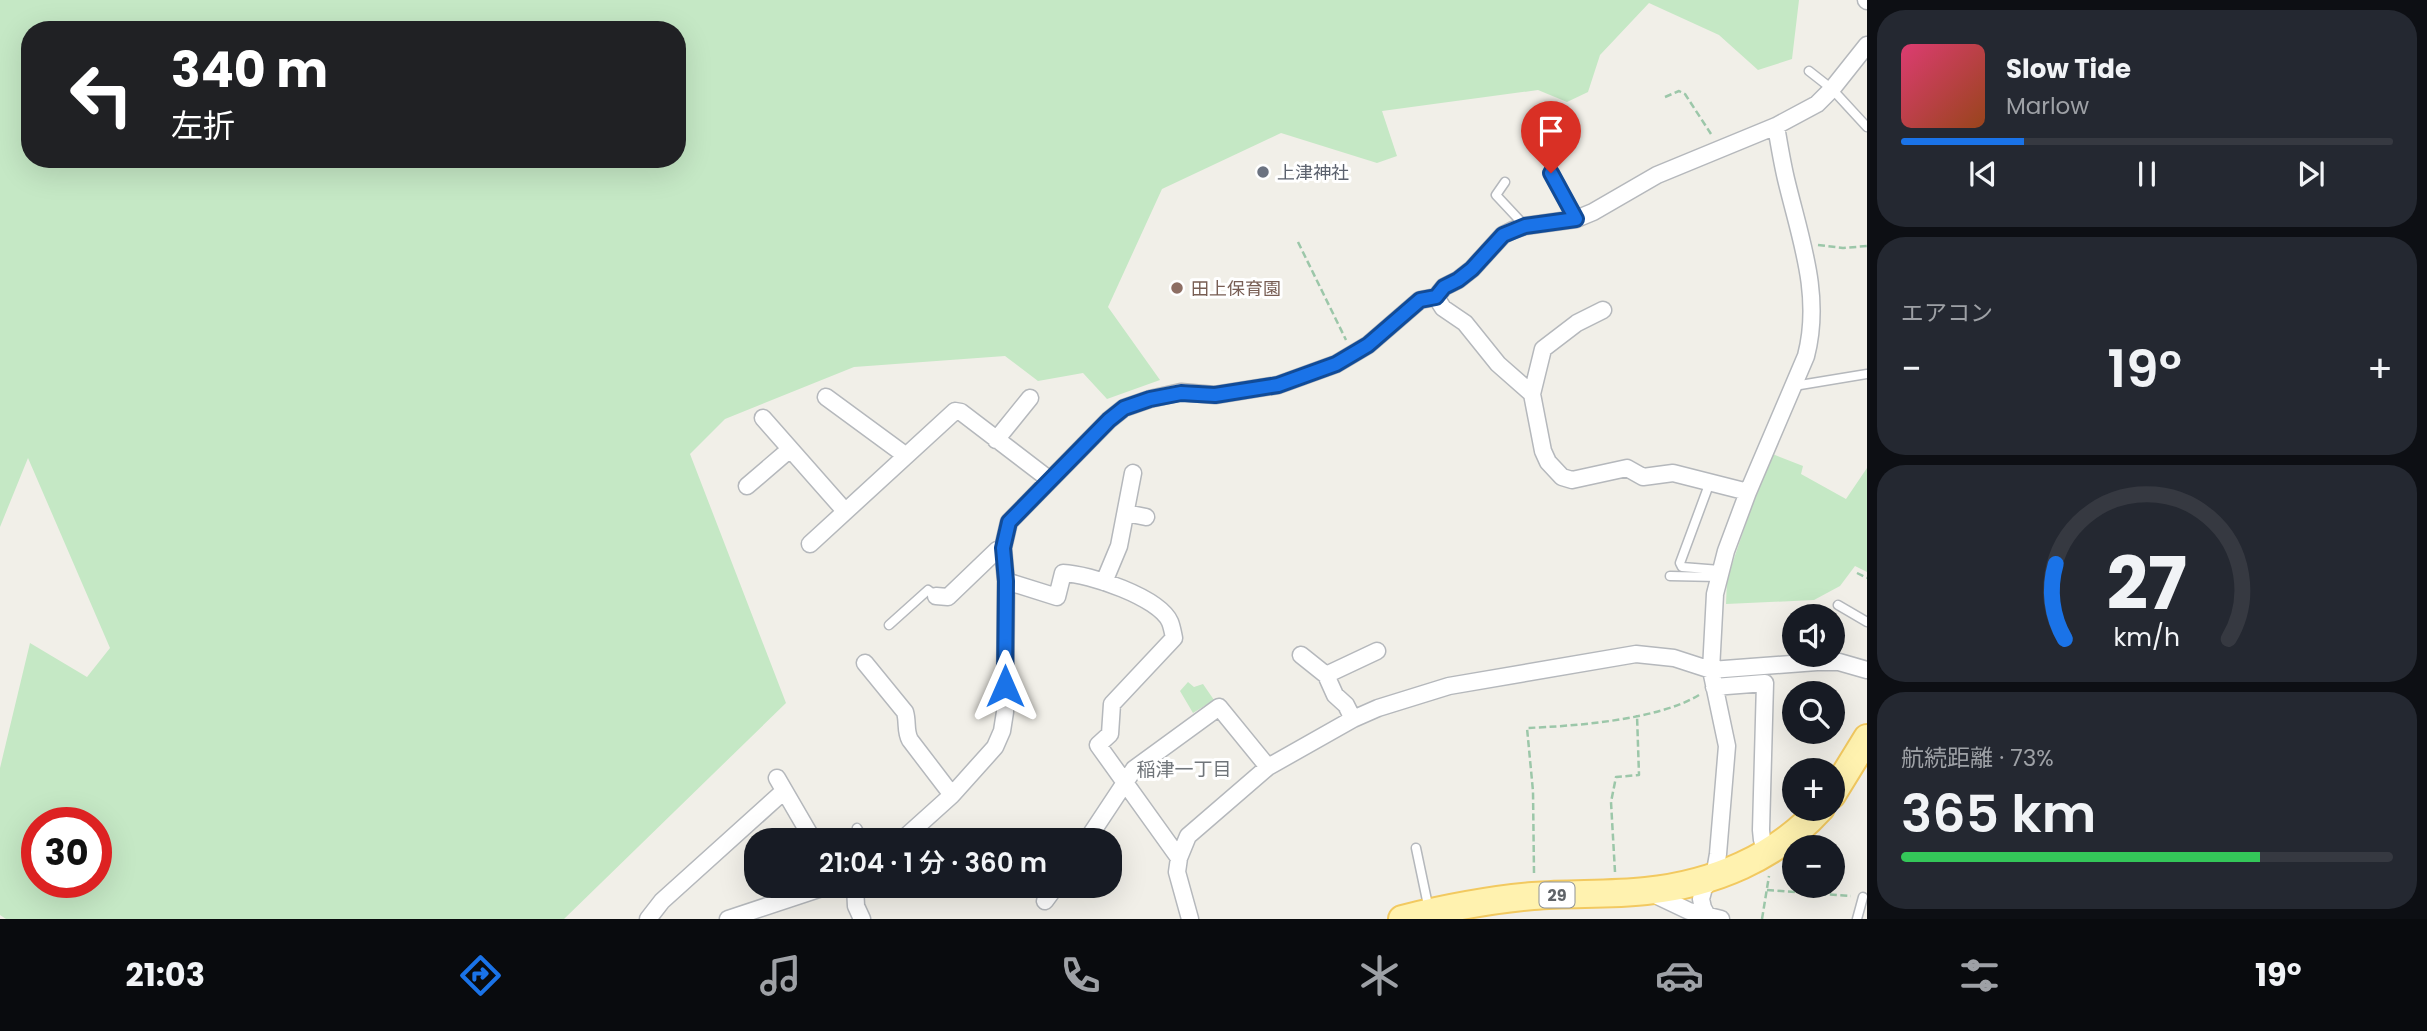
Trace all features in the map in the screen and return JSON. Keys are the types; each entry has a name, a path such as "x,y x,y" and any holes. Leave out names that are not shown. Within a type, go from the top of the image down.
{"main road":[{"path":"1845,774 1867,738"},
{"name":"29","path":"1402,919 1482,901 1646,891 1714,877 1804,827 1809,821"}],"street":[{"path":"916,828 953,795 995,747 1002,731 1005,712 1006,581 1003,548 1009,522 1109,420 1124,408 1150,399 1181,393 1215,395 1278,385 1336,364 1354,355 1420,300 1436,297 1444,287 1472,269 1503,235 1525,226 1576,219 1657,175 1776,126 1817,104 1867,45"},
{"path":"1714,918 1701,899 1704,888 1714,877 1718,854 1727,746 1712,679 1715,594 1748,492 1806,356 1813,310 1804,247 1776,126"},
{"path":"1436,297 1443,308 1465,323 1498,364 1532,394"},
{"path":"1603,310 1577,323 1544,349 1532,394 1543,451 1548,462 1562,477 1572,480 1627,468 1643,477 1673,473 1748,492"},
{"path":"826,397 905,455"},
{"path":"996,440 1030,398"},
{"path":"810,544 954,411 961,412 1050,480"},
{"path":"763,418 845,511"},
{"path":"747,486 789,450"},
{"path":"1104,582 1119,546 1133,472"},
{"path":"1126,513 1146,517"},
{"path":"936,596 948,597 997,550 1003,548"},
{"path":"1006,581 1057,597 1063,573 1079,574 1140,595 1170,620 1174,638 1112,705 1110,734 1098,745 1179,858"},
{"path":"1326,675 1377,651"},
{"path":"1190,919 1177,872 1179,858 1188,836 1268,766 1353,719 1378,708 1449,686 1636,654 1674,658 1712,679 1765,683 1761,830 1766,846"},
{"path":"1301,655 1326,675 1335,695 1346,705 1353,719"},
{"path":"1712,679 1817,662 1839,662 1867,670"},
{"path":"865,663 905,712 906,733 910,740 953,795"},
{"path":"1095,828 1134,769 1219,706 1268,766"},
{"path":"648,919 662,901 780,785 806,828"},
{"path":"1646,891 1689,911 1714,918"},
{"path":"727,919 791,898"},
{"path":"855,898 862,919"}],"lane":[{"path":"1809,71 1832,89 1867,127"},
{"path":"1551,173 1576,219"},
{"path":"1505,182 1496,195 1525,226"},
{"path":"1792,386 1867,374"},
{"path":"1710,482 1680,564 1682,567 1720,574"},
{"path":"1670,576 1720,574"},
{"path":"889,625 928,590 936,596"},
{"path":"1845,610 1867,622"},
{"path":"1416,848 1430,912"},
{"path":"1853,896 1865,897 1857,919"}],"path":[{"path":"1665,97 1679,91 1685,94 1711,133 1713,152"},
{"path":"1298,242 1354,355"},
{"path":"1804,247 1819,244 1843,248 1867,246"},
{"path":"1857,572 1867,578"},
{"path":"1535,896 1533,791 1527,728 1570,726 1666,711 1683,705 1712,679"},
{"path":"1616,892 1611,802 1616,778 1639,775 1637,715"},
{"path":"1762,919 1772,862 1766,846"},
{"path":"1768,890 1853,896"}],"green space":[{"path":"0,0 1799,0 1792,59 1758,70 1719,35 1649,3 1600,55 1588,92 1567,102 1538,90 1382,111 1397,156 1377,163 1281,133 1162,189 1108,307 1160,380 1107,399 1083,373 1038,381 1005,356 854,367 725,419 690,454 786,703 564,919 6,919 0,915 0,768 30,643 87,677 110,648 28,458 0,527"},
{"path":"1770,453 1803,466 1801,474 1846,499 1867,468 1867,572 1855,566 1840,586 1814,600 1726,604 1727,579"},
{"path":"1188,682 1194,687 1203,684 1214,700 1193,713 1180,691"}],"place":[{"name":"上津神社","path":"1263,172"},
{"name":"田上保育園","path":"1177,288"}],"district":[{"name":"稲津一丁目","path":"1184,769"}],"route":[{"path":"1005,686 1006,581 1003,548 1009,522 1109,420 1124,408 1150,399 1181,393 1215,395 1278,385 1354,355 1420,300 1436,297 1444,287 1472,269 1503,235 1525,226 1576,219 1551,173"}]}
